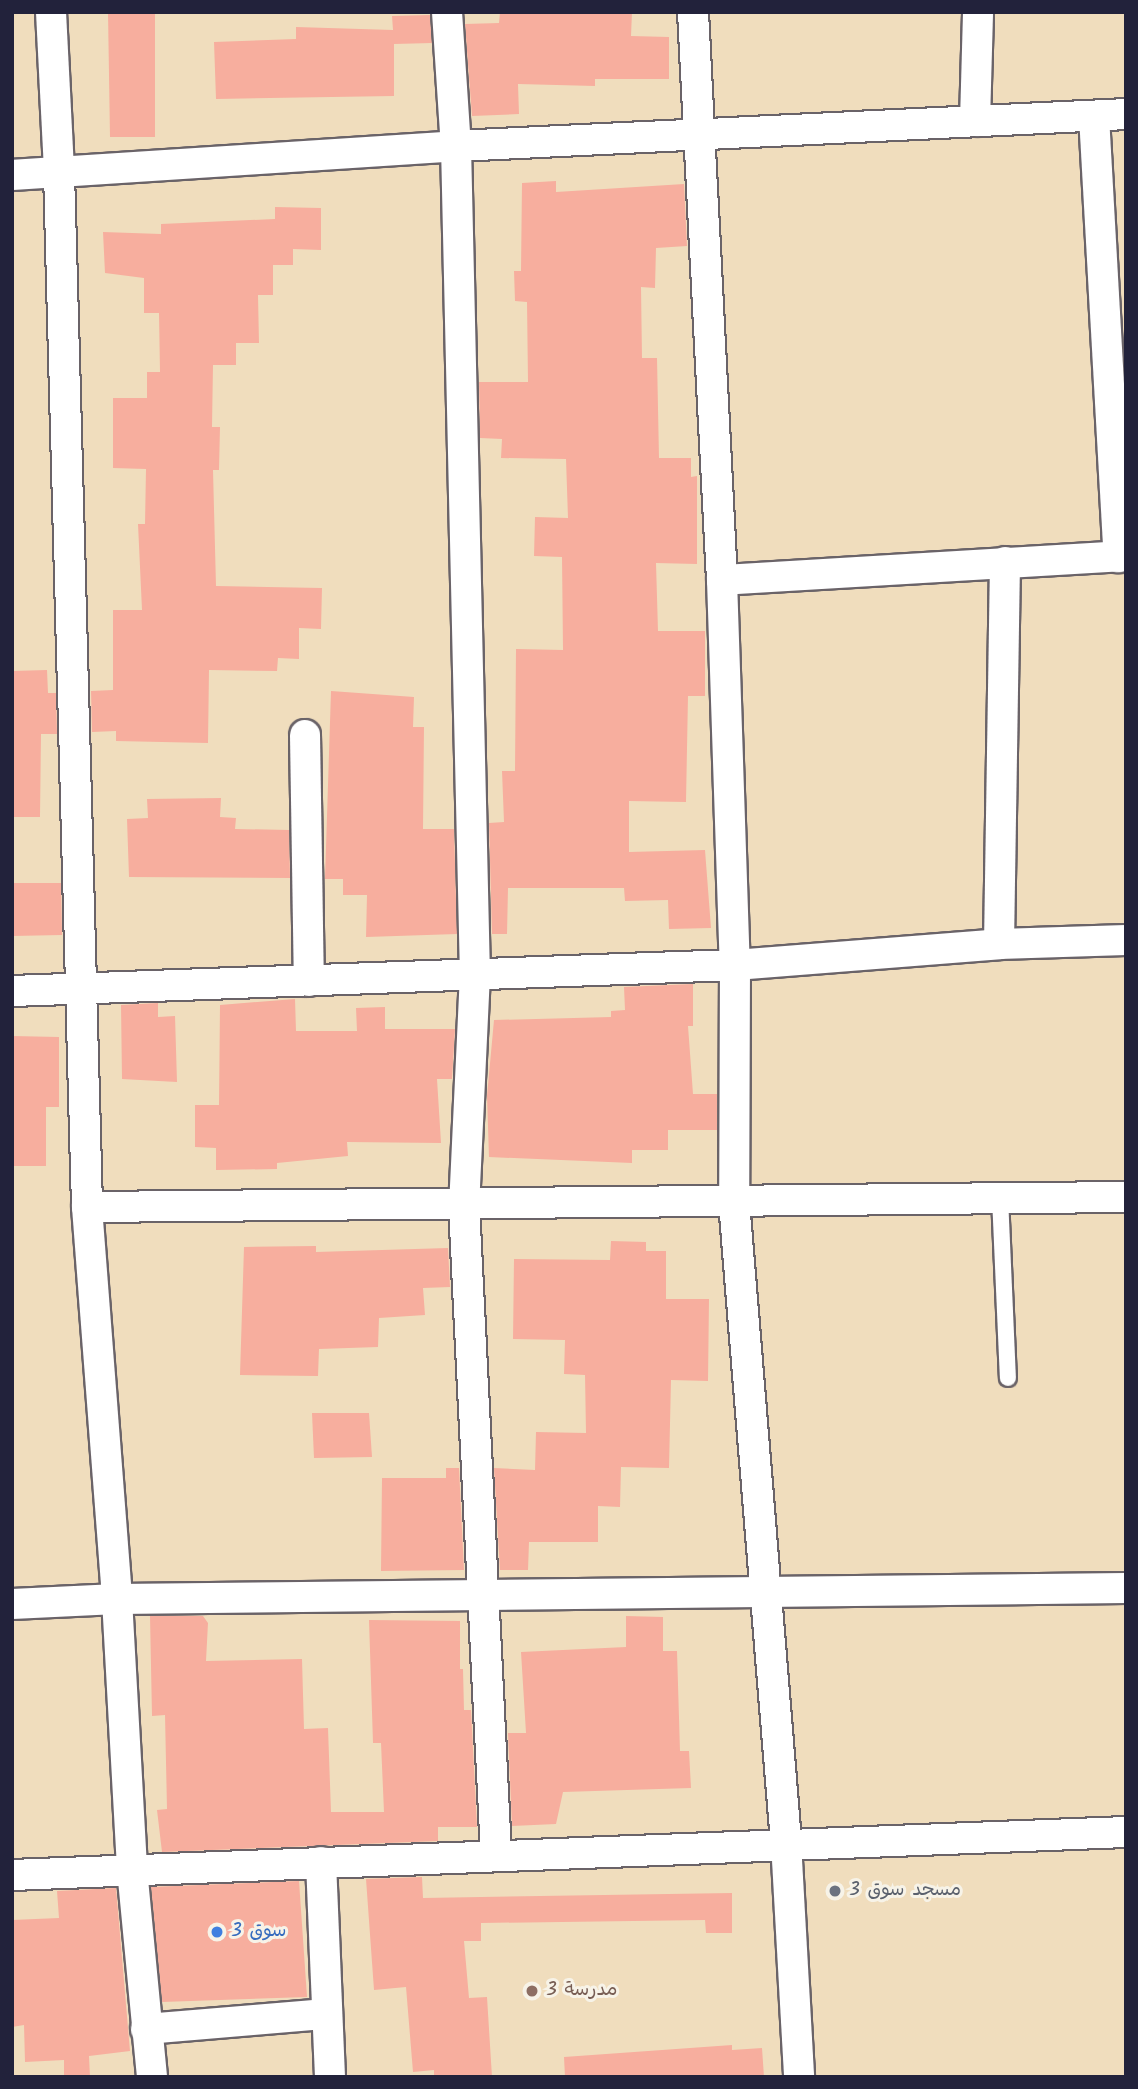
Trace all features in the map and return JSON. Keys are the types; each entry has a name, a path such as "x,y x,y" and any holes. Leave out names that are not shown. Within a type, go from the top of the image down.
{"street":[{"path":"51,12 59,172 87,1207 117,1599 132,1870 152,2077"},
{"path":"447,12 456,146 475,974 464,1206 481,1597 496,1854"},
{"path":"693,12 722,580 735,965 734,1202 763,1592 786,1842 799,2077"},
{"path":"975,121 978,12"},
{"path":"12,175 456,146 1126,114"},
{"path":"722,580 1122,557 1094,116"},
{"path":"999,944 1004,562"},
{"path":"305,734 309,981"},
{"path":"12,991 735,965 999,944 1126,940"},
{"path":"87,1207 464,1206 1126,1197"},
{"path":"12,1604 117,1599 1126,1588"},
{"path":"12,1875 786,1842 1126,1832"},
{"path":"321,1862 330,2077"},
{"path":"146,2029 326,2014"}],"lane":[{"path":"1000,1197 1007,1378"}],"building":[{"path":"108,12 155,12 155,137 110,137"},
{"path":"500,12 632,12 631,36 669,37 669,79 595,79 595,86 518,84 519,114 472,116 465,24 499,23"},
{"path":"430,15 432,43 394,44 394,96 216,99 214,42 296,39 296,27 393,30 392,16"},
{"path":"556,181 556,192 684,184 687,246 656,248 655,288 641,287 642,358 657,358 659,458 691,458 691,477 697,476 697,564 656,563 658,631 705,631 705,696 688,696 686,802 629,801 629,852 705,850 711,928 669,929 668,900 625,901 624,888 508,888 507,934 492,934 489,823 504,822 502,771 515,771 516,649 563,650 562,557 534,556 535,517 568,518 566,459 501,458 502,439 480,438 479,382 528,382 527,302 515,301 514,271 521,271 522,183"},
{"path":"275,207 321,208 321,250 293,249 293,265 273,265 273,295 258,295 259,343 236,343 236,365 213,365 212,427 220,427 219,470 213,470 216,586 322,588 321,629 299,628 299,659 278,658 277,671 209,670 208,743 116,741 116,731 92,732 91,691 113,690 113,610 142,610 138,524 145,524 146,469 113,468 113,398 147,398 147,372 160,372 159,313 144,313 144,278 105,273 103,232 161,234 161,224 275,219"},
{"path":"47,670 48,693 56,693 57,734 41,734 40,817 12,817 12,671"},
{"path":"331,691 414,697 413,727 424,727 423,829 454,829 457,934 366,937 367,895 343,895 343,879 325,879"},
{"path":"221,798 220,817 236,818 235,829 289,830 290,878 129,877 127,819 148,818 147,799"},
{"path":"12,883 61,883 62,935 12,936"},
{"path":"693,984 693,1026 688,1026 693,1094 717,1094 717,1130 668,1130 668,1150 632,1150 632,1163 489,1157 487,1096 494,1020 611,1017 611,1011 625,1010 624,987"},
{"path":"295,999 296,1031 357,1031 356,1008 385,1007 385,1029 455,1029 452,1079 437,1079 441,1143 347,1142 348,1156 277,1163 277,1169 216,1170 216,1148 195,1147 195,1105 219,1105 220,1005"},
{"path":"158,1003 158,1017 175,1016 177,1082 122,1079 121,1005"},
{"path":"12,1036 59,1037 59,1107 46,1107 46,1166 12,1166"},
{"path":"611,1241 646,1242 646,1251 666,1251 666,1299 709,1299 708,1381 671,1380 669,1468 621,1467 620,1507 598,1506 598,1542 529,1542 528,1570 500,1570 494,1468 535,1470 536,1432 586,1433 585,1375 564,1374 565,1340 513,1339 514,1259 610,1260"},
{"path":"316,1246 316,1252 448,1248 450,1287 423,1288 425,1315 379,1318 378,1347 319,1349 318,1376 240,1375 244,1247"},
{"path":"312,1413 369,1413 372,1457 314,1458"},
{"path":"446,1468 459,1468 464,1570 381,1571 382,1478 446,1478"},
{"path":"150,1616 203,1616 208,1623 206,1661 302,1659 304,1729 328,1728 331,1812 384,1812 381,1743 373,1743 369,1620 460,1621 460,1669 463,1669 464,1710 471,1710 477,1827 438,1827 438,1841 162,1852 157,1810 167,1809 165,1715 152,1716"},
{"path":"626,1616 663,1617 663,1651 677,1651 680,1751 689,1751 691,1788 563,1792 556,1824 512,1826 508,1733 526,1733 521,1652 626,1647"},
{"path":"422,1877 423,1898 732,1893 732,1933 706,1933 705,1920 481,1923 481,1941 464,1941 469,1998 487,1997 492,2077 434,2077 434,2070 413,2072 406,1987 374,1990 366,1879"},
{"path":"299,1881 307,1997 162,2002 151,1887"},
{"path":"116,1888 130,2051 89,2056 90,2077 64,2077 64,2060 25,2062 24,2025 12,2027 12,1920 59,1918 57,1891"},
{"path":"732,2045 732,2050 762,2048 764,2077 565,2077 564,2057"}],"place":[{"name":"مسجد سوق 3","path":"835,1891"},
{"name":"سوق 3","path":"217,1932"},
{"name":"مدرسة 3","path":"532,1991"}]}
